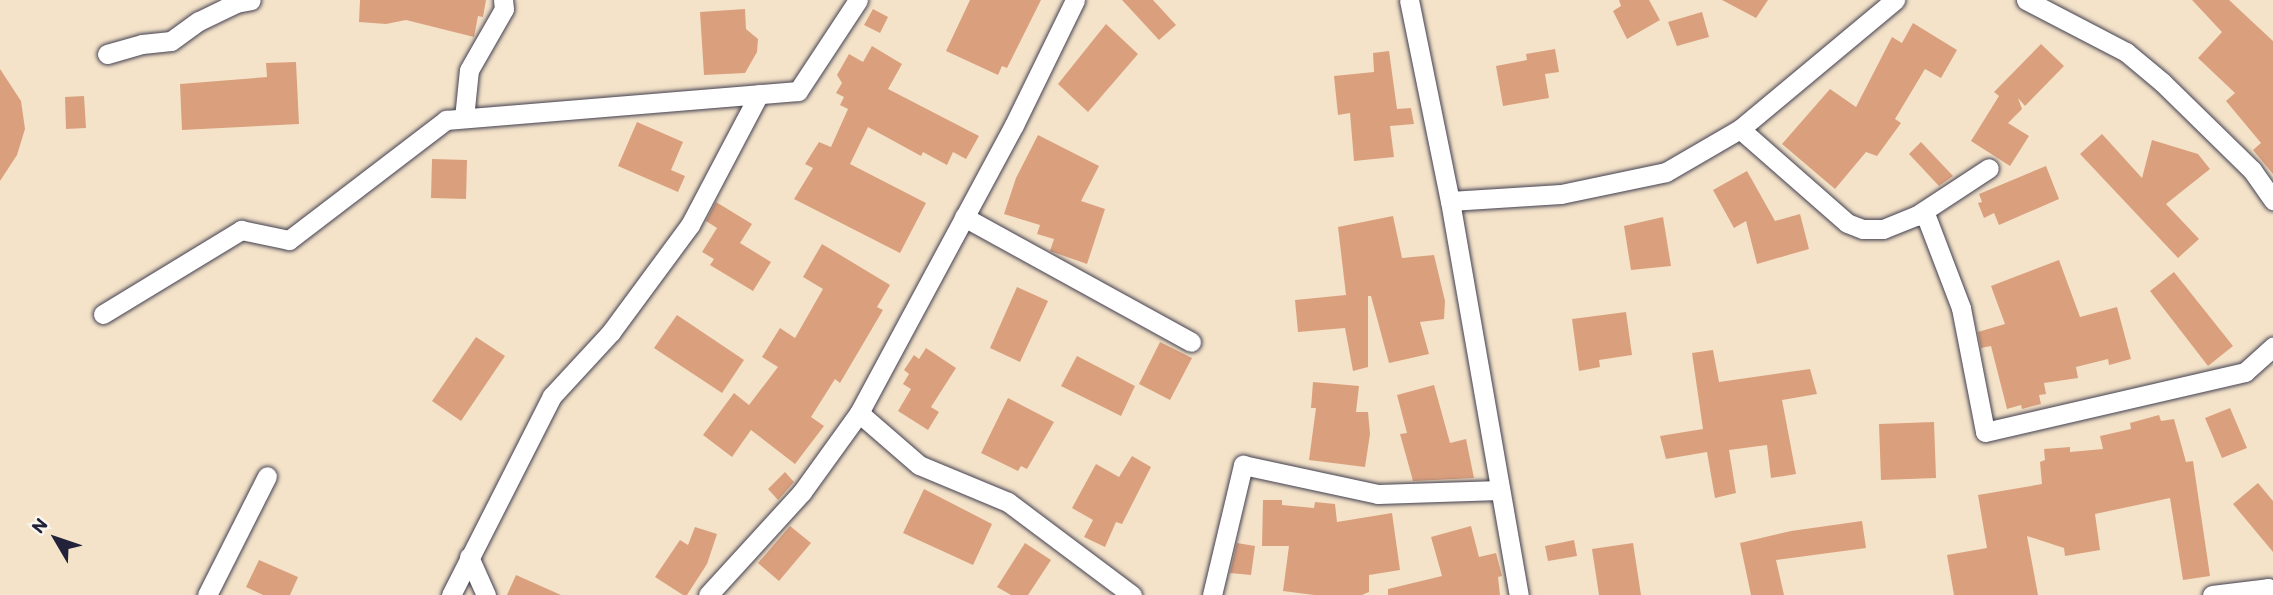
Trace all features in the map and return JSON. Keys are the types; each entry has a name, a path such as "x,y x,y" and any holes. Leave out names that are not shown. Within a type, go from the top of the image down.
{"street":[{"path":"107,54 142,44 171,41 199,21 236,3 251,0"},
{"path":"464,118 469,69 504,9 503,0"},
{"path":"103,314 241,230 289,240 446,120 797,92 858,0"},
{"path":"708,595 802,492 859,413 1076,0"},
{"path":"1409,0 1450,201 1519,595"},
{"path":"1450,201 1561,194 1666,172 1740,129 1895,0"},
{"path":"2026,0 2126,52 2153,74 2252,170 2273,200"},
{"path":"451,595 552,396 611,332 691,225 759,94"},
{"path":"1740,129 1847,223 1863,229 1883,229 1924,211 1989,168"},
{"path":"1924,211 1961,308 1985,432 2245,372 2273,347"},
{"path":"964,217 1191,342"},
{"path":"859,413 919,465 1008,502 1132,595"},
{"path":"1212,595 1244,465 1378,494 1500,490"},
{"path":"207,595 267,476"},
{"path":"469,557 486,595"},
{"path":"2212,595 2268,588 2273,590"}],"building":[{"path":"360,0 486,0 483,17 478,16 474,37 406,20 386,24 359,22"},
{"path":"970,0 1041,0 1007,68 1002,66 998,75 946,51"},
{"path":"1122,0 1153,0 1176,25 1159,40"},
{"path":"1619,0 1649,0 1660,20 1627,39 1613,11 1621,6"},
{"path":"1722,0 1768,0 1756,18"},
{"path":"2192,0 2229,0 2273,41 2273,174 2253,150 2261,143 2226,101 2235,93 2198,58 2222,32"},
{"path":"745,9 746,29 758,39 757,52 745,73 704,75 700,12"},
{"path":"873,9 888,17 880,33 864,25"},
{"path":"1702,12 1709,37 1677,46 1668,22"},
{"path":"1913,23 1957,50 1941,78 1925,69 1895,119 1901,123 1877,156 1866,152 1835,189 1782,144 1830,89 1856,107 1892,37 1902,43"},
{"path":"1106,24 1138,54 1088,112 1058,84"},
{"path":"2041,44 2064,66 2025,106 2018,98 2022,109 2008,123 2029,136 2010,166 1971,141 1999,96 1994,92"},
{"path":"872,46 902,64 888,89 979,136 966,159 953,152 947,165 923,152 921,156 868,127 850,164 926,203 900,253 794,199 813,168 805,164 819,142 831,147 848,109 840,105 844,97 836,93 842,83 837,75 849,54 863,62"},
{"path":"1555,49 1559,72 1545,74 1549,98 1503,106 1496,66 1527,60 1526,54"},
{"path":"1389,51 1397,109 1411,108 1414,124 1390,126 1394,157 1354,161 1350,113 1338,115 1334,76 1374,72 1373,53"},
{"path":"296,62 299,124 182,130 180,84 267,77 266,63"},
{"path":"0,69 21,101 25,129 17,155 0,181"},
{"path":"84,96 86,128 66,129 65,97"},
{"path":"637,122 683,142 671,170 685,176 678,192 618,166"},
{"path":"2102,134 2142,178 2152,140 2198,154 2210,169 2166,204 2199,239 2178,258 2080,154"},
{"path":"1038,135 1099,166 1081,201 1105,209 1087,264 1050,251 1054,239 1037,234 1040,225 1004,214 1016,178"},
{"path":"1921,142 1953,176 1939,186 1909,154"},
{"path":"432,159 467,160 466,199 431,198"},
{"path":"2046,166 2059,199 1999,225 1994,213 1984,218 1978,203 1982,202 1979,194"},
{"path":"1747,171 1775,221 1800,214 1809,249 1757,264 1746,221 1734,228 1713,190"},
{"path":"716,202 752,224 740,243 771,262 753,291 710,265 714,259 702,252 717,228 706,221"},
{"path":"1393,216 1402,258 1434,255 1445,301 1444,319 1420,322 1429,354 1389,363 1371,296 1368,296 1368,367 1353,371 1345,328 1298,332 1295,300 1346,295 1338,227"},
{"path":"1663,217 1671,266 1631,270 1624,226"},
{"path":"822,244 890,285 877,307 883,310 840,383 835,379 811,417 824,426 795,464 751,430 732,457 703,435 734,393 749,405 778,367 762,357 780,328 795,338 823,289 803,277"},
{"path":"2059,260 2080,317 2117,307 2131,359 2109,365 2108,359 2076,367 2078,378 2044,383 2046,394 2039,395 2041,404 2022,409 2021,405 2007,409 1991,346 1981,348 1978,332 2005,324 1991,286"},
{"path":"2174,272 2233,346 2208,366 2150,291"},
{"path":"1017,287 1048,301 1020,362 990,348"},
{"path":"1626,312 1632,355 1599,360 1600,367 1579,371 1572,319"},
{"path":"677,315 744,360 722,393 654,348"},
{"path":"476,337 505,356 461,421 432,401"},
{"path":"1160,342 1192,358 1170,400 1139,384"},
{"path":"926,348 956,368 931,407 939,412 928,430 898,411 911,389 903,384 909,374 904,370 914,355 919,359"},
{"path":"1713,350 1719,382 1810,369 1817,394 1782,400 1796,474 1771,478 1767,445 1729,450 1736,493 1715,498 1707,452 1666,459 1660,436 1703,429 1692,353"},
{"path":"1077,356 1135,386 1121,416 1061,386"},
{"path":"1313,382 1359,386 1356,412 1368,412 1370,434 1365,467 1309,460 1316,408 1311,408"},
{"path":"1434,385 1450,443 1466,439 1474,478 1413,481 1400,434 1407,433 1397,395"},
{"path":"1008,398 1054,422 1027,469 1021,466 1018,471 981,453"},
{"path":"2230,408 2247,448 2222,458 2205,418"},
{"path":"2159,415 2161,421 2174,419 2186,462 2193,461 2210,576 2183,580 2170,498 2095,514 2100,550 2065,556 2064,548 2027,536 2038,595 1954,595 1947,555 1987,548 1978,495 2042,484 2040,462 2045,460 2044,449 2070,447 2070,452 2103,449 2100,436 2131,429 2130,423"},
{"path":"1934,422 1936,478 1881,480 1879,424"},
{"path":"1132,456 1151,467 1122,524 1116,522 1105,547 1084,537 1093,520 1072,508 1096,464 1119,477"},
{"path":"785,472 794,482 778,500 768,489"},
{"path":"2258,483 2273,501 2273,552 2233,504"},
{"path":"924,489 992,524 973,565 903,533"},
{"path":"1263,500 1282,500 1282,505 1314,508 1315,502 1335,504 1337,522 1392,513 1400,570 1369,575 1369,592 1362,595 1314,595 1283,591 1289,546 1262,546"},
{"path":"1862,521 1866,548 1776,560 1784,595 1751,595 1740,543 1791,531"},
{"path":"790,526 811,543 779,581 758,563"},
{"path":"1471,526 1479,557 1496,553 1502,576 1498,577 1500,595 1388,595 1388,589 1442,576 1431,537"},
{"path":"695,527 717,534 707,564 687,595 683,595 655,577 680,540 688,545"},
{"path":"1574,540 1577,556 1548,561 1545,546"},
{"path":"1025,543 1051,560 1028,595 1011,595 997,587"},
{"path":"1237,543 1255,546 1251,575 1230,573"},
{"path":"1633,543 1641,595 1599,595 1592,549"},
{"path":"259,560 298,577 290,595 263,595 246,587"},
{"path":"516,575 561,595 507,595"}]}
